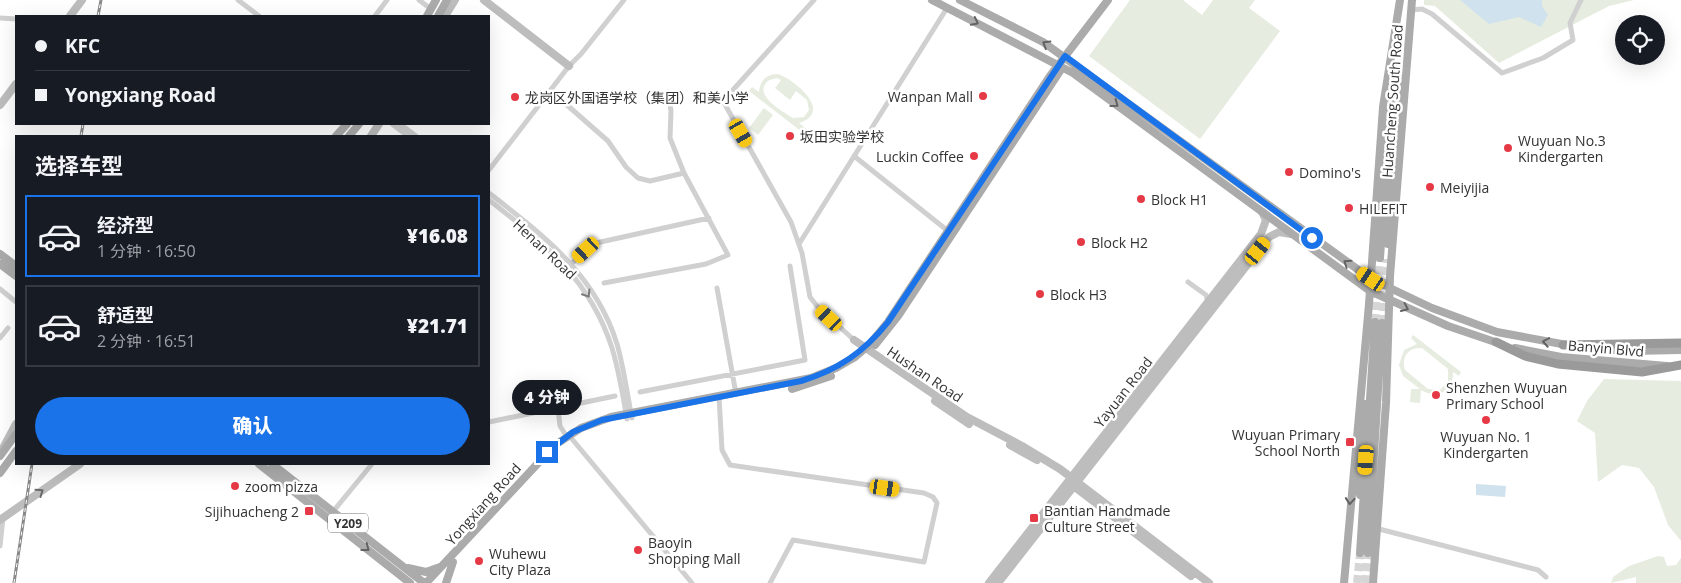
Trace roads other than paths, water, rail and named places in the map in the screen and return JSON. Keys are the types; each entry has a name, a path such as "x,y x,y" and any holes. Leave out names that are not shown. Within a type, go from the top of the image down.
{"highway":[{"path":"1496,342 1524,356 1558,364 1642,372 1681,367"},
{"path":"1563,345 1681,343"}],"main road":[{"path":"71,15 82,0"},
{"path":"429,13 436,0"},
{"path":"439,15 447,0"},
{"path":"446,15 455,0"},
{"path":"484,0 569,66"},
{"name":"Banyin Blvd","path":"932,0 1059,68 1073,73 1370,291 1448,326 1528,352 1681,367"},
{"name":"Banyin Blvd","path":"960,0 1043,42 1067,58 1371,279 1432,308 1497,332 1563,345 1611,351 1681,350"},
{"name":"Yongxiang Road","path":"1067,58 1108,0"},
{"name":"Yongxiang Road","path":"719,400 736,394 811,378 836,368 865,351 888,322 1059,68 1115,0"},
{"name":"Huancheng South Road","path":"1373,583 1379,530 1386,404 1389,300 1412,0"},
{"name":"Huancheng South Road","path":"1400,1 1383,259 1396,117 1411,10"},
{"name":"Huancheng South Road","path":"1344,583 1371,279 1383,107 1400,1"},
{"name":"Yongxiang Road","path":"425,583 543,457 591,423 813,384 839,372 865,351 898,316 1059,68"},
{"path":"0,105 15,85"},
{"path":"337,135 346,125"},
{"path":"350,135 359,125"},
{"name":"Yayuan Road","path":"998,583 1207,299 1215,294 1261,234 1266,220 1262,212"},
{"name":"Yayuan Road","path":"989,583 1073,482 1269,236 1279,232 1291,234"},
{"path":"0,254 15,265"},
{"path":"0,264 15,275"},
{"path":"1362,519 1379,323 1372,497"},
{"name":"Hushan Road","path":"854,340 865,351 964,421 1029,455 1073,482 1209,583"},
{"path":"1364,362 1365,399 1359,483 1364,553 1386,404"},
{"path":"0,455 15,426"},
{"path":"0,455 15,435"},
{"name":"Yongxiang Road","path":"434,583 569,438"},
{"path":"0,473 15,452"},
{"path":"2,519 79,465"},
{"name":"Y209","path":"260,465 328,518 425,583"},
{"name":"Y209","path":"273,465 334,511 397,565 410,583"},
{"name":"Hushan Road","path":"1073,482 1200,583"},
{"path":"446,583 453,562"},
{"path":"397,565 415,571 426,572 444,564"},
{"path":"397,565 401,583"}],"street":[{"path":"238,0 258,15"},
{"path":"376,15 387,0"},
{"path":"419,0 429,13"},
{"path":"490,169 569,66 581,54 624,0"},
{"path":"814,0 723,101 786,212 799,244 810,297 817,306 854,340"},
{"path":"1411,10 1422,9 1432,14 1502,73 1543,58 1573,40 1570,23 1581,0"},
{"path":"799,244 947,8"},
{"path":"0,18 15,19"},
{"path":"551,91 608,141 626,167 638,178 650,181 684,173"},
{"path":"604,283 706,264 728,255 710,218 684,173 670,138 671,111 668,92"},
{"path":"393,125 407,135"},
{"path":"401,125 415,135"},
{"path":"854,156 948,231"},
{"name":"Henan Road","path":"490,194 539,232 572,263 594,293 608,320 618,351 630,416"},
{"name":"Henan Road","path":"490,201 555,255 572,273 589,296 602,322 612,349 630,416"},
{"path":"572,263 596,243 710,218"},
{"path":"640,392 805,360 790,266"},
{"path":"1188,282 1207,299"},
{"path":"717,288 736,394"},
{"path":"0,289 15,301"},
{"path":"0,338 8,328"},
{"path":"490,422 615,396"},
{"path":"719,400 722,450 730,465 924,493 933,497 937,502 924,562 793,540 773,582"},
{"path":"558,408 560,426 569,438 692,583"},
{"path":"328,518 371,465"},
{"path":"0,546 2,519"},
{"path":"1379,530 1538,570 1546,576"}],"water":[{"path":"1460,0 1542,0 1542,6 1548,15 1541,27 1519,17 1489,24"},
{"path":"1476,484 1506,486 1505,497 1476,495"}],"tunnel":[{"path":"1375,322 1380,258"},
{"path":"1382,323 1387,259"},
{"path":"1357,583 1360,553"},
{"path":"1365,583 1368,553"}],"railway":[{"path":"98,15 101,0"},
{"path":"81,135 83,125"},
{"path":"14,583 32,465"}],"place":[{"name":"Wanpan Mall","path":"983,96"},
{"name":"龙岗区外国语学校（集团）和美小学","path":"515,97"},
{"name":"坂田实验学校","path":"790,136"},
{"name":"Wuyuan No.3 Kindergarten","path":"1508,148"},
{"name":"Luckin Coffee","path":"974,156"},
{"name":"Domino's","path":"1289,172"},
{"name":"Meiyijia","path":"1430,187"},
{"name":"Block H1","path":"1141,199"},
{"name":"HILEFIT","path":"1349,208"},
{"name":"Block H2","path":"1081,242"},
{"name":"Block H3","path":"1040,294"},
{"name":"Shenzhen Wuyuan Primary School","path":"1436,395"},
{"name":"Wuyuan No. 1 Kindergarten","path":"1486,420"},
{"name":"Wuyuan Primary School North","path":"1350,442"},
{"name":"zoom pizza","path":"235,486"},
{"name":"Sijihuacheng 2","path":"309,511"},
{"name":"Bantian Handmade Culture Street","path":"1034,518"},
{"name":"Baoyin Shopping Mall","path":"638,550"},
{"name":"Wuhewu City Plaza","path":"479,561"}]}
